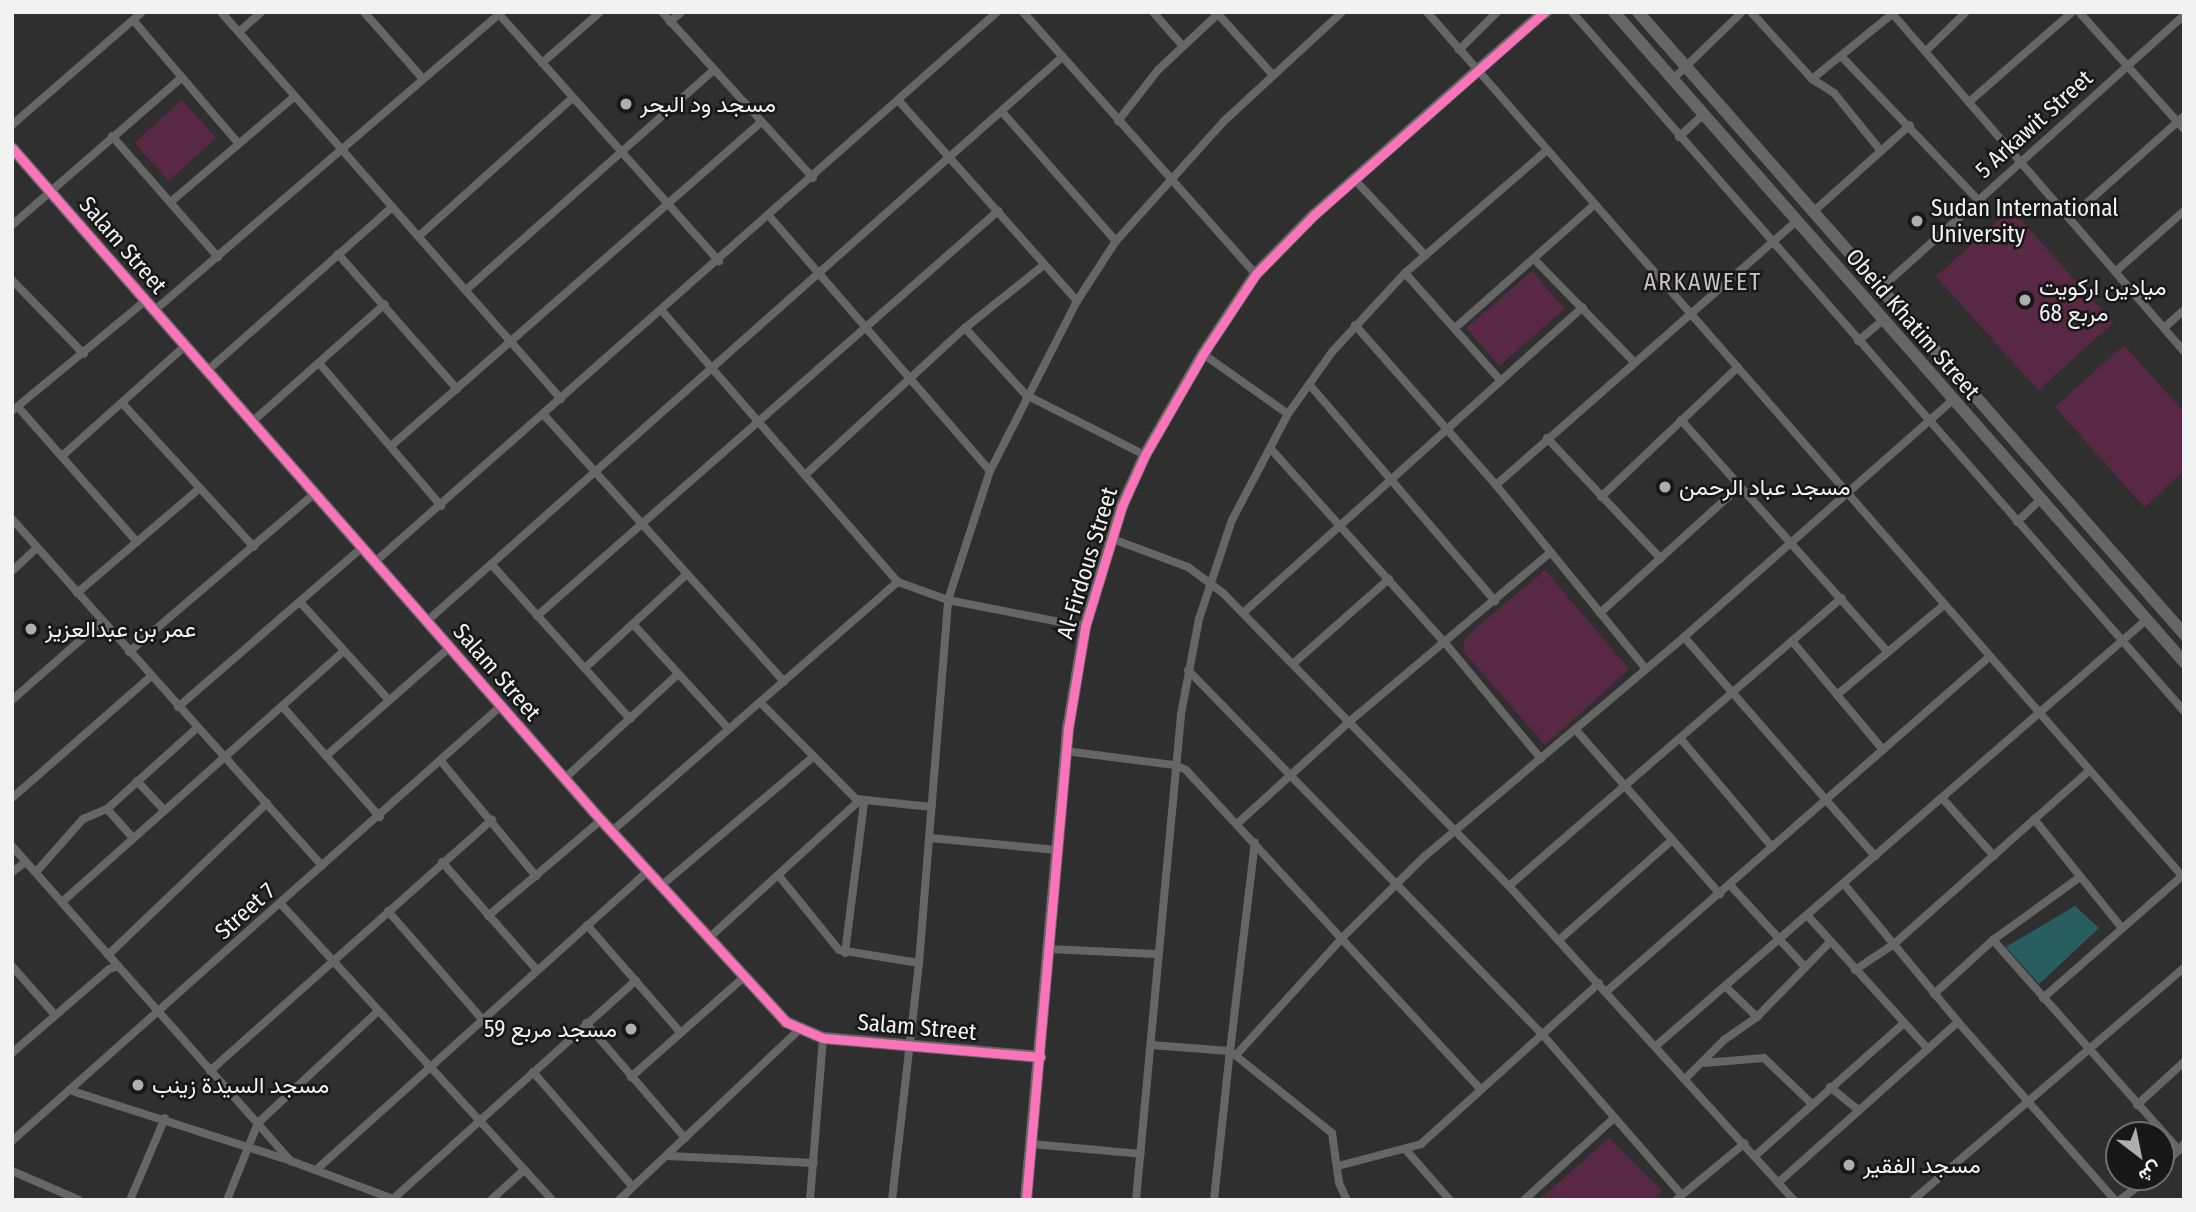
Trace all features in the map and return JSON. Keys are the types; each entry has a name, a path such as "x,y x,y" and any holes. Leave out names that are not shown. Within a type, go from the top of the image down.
{"main road":[{"name":"Obeid Khatim Street","path":"1638,12 2184,634"},
{"name":"Obeid Khatim Street","path":"1614,13 1797,221 1951,402 2184,662"}],"street":[{"path":"12,125 142,12"},
{"path":"222,12 561,399"},
{"path":"239,32 261,12"},
{"path":"364,12 423,79"},
{"path":"542,64 599,12"},
{"path":"662,12 813,178"},
{"path":"670,22 681,12"},
{"path":"376,561 663,312 997,12"},
{"path":"1023,12 1061,58 1256,274"},
{"path":"1153,12 1182,45"},
{"path":"892,1200 919,963 948,600 990,471 1026,395 1077,301 1116,241 1170,178 1272,74 1342,12"},
{"path":"1427,12 2088,772 2183,877 2043,998"},
{"path":"1459,50 1497,12"},
{"path":"1572,12 1771,244 2184,711"},
{"path":"1673,79 1742,12"},
{"path":"1751,12 1812,79 1834,93 1881,151"},
{"path":"1926,51 1966,12"},
{"path":"1969,102 2073,12"},
{"path":"2070,218 2182,122 2079,12"},
{"path":"137,542 62,456 15,409 84,354 120,318 151,305 218,257 498,13 619,152 719,261"},
{"path":"1118,121 1182,45 1219,13 1272,74"},
{"name":"Al-Firdous Street","path":"1027,1200 1065,751 1085,627 1110,538 1145,455 1203,354 1256,274 1354,179 1543,13"},
{"path":"1812,79 1842,57 1892,13 2184,351"},
{"name":"5 Arkawit Street","path":"1880,289 2184,15"},
{"path":"133,20 238,143"},
{"path":"1842,57 1910,125 1978,201"},
{"path":"427,621 715,370 819,272 1003,113 1061,58"},
{"path":"467,289 714,69"},
{"path":"12,225 48,190 182,77"},
{"path":"173,200 295,96"},
{"path":"419,236 572,98"},
{"path":"899,101 1077,301"},
{"path":"1003,113 1116,241"},
{"path":"1679,137 1704,114"},
{"path":"391,446 513,342 761,122"},
{"path":"1813,212 1910,125"},
{"path":"112,136 173,200 218,257"},
{"name":"Salam Street","path":"12,148 611,832 649,870 744,977 798,1031 823,1038 1040,1057"},
{"path":"1136,1200 1151,1045 1156,954 1175,765 1188,670 1209,580 1232,520 1288,414 1355,326 1405,273 1546,151"},
{"path":"1354,179 1425,256"},
{"path":"1455,328 1595,204"},
{"path":"208,370 392,206"},
{"path":"2116,271 2184,211"},
{"path":"537,616 998,212"},
{"path":"770,217 990,471"},
{"path":"1496,485 1797,221"},
{"path":"338,254 385,304 457,389"},
{"path":"1534,259 1634,362"},
{"path":"806,474 965,328 1044,265"},
{"path":"1405,273 1501,380"},
{"path":"14,283 84,354"},
{"path":"253,421 385,304"},
{"path":"1242,613 1583,307"},
{"path":"2164,328 2184,310"},
{"path":"663,312 898,582 948,600 1085,627"},
{"path":"1858,341 1882,321"},
{"path":"1355,326 1496,485 1646,669"},
{"path":"965,328 1026,395 1145,455"},
{"path":"62,456 186,345"},
{"path":"1203,354 1288,414"},
{"path":"319,363 441,506"},
{"path":"1601,497 1738,367"},
{"path":"1309,384 1495,601"},
{"path":"1234,1053 1342,938 1399,885 1425,856 1458,832 1684,637 1951,402"},
{"path":"122,403 254,547"},
{"path":"544,415 784,682"},
{"path":"1681,421 1888,652"},
{"path":"1547,438 1661,559"},
{"path":"1270,448 1390,579 1541,759"},
{"path":"1601,613 1739,487"},
{"path":"77,593 200,488"},
{"path":"129,652 315,493"},
{"path":"2017,522 2040,500"},
{"path":"12,519 150,677 322,866"},
{"path":"1110,538 1188,567 1209,580 1294,663 1509,886 1657,1045 1794,1200"},
{"path":"178,708 363,547"},
{"path":"12,571 37,548"},
{"path":"1238,823 1349,722 1446,644 1551,552"},
{"path":"492,565 629,719"},
{"path":"585,668 687,574"},
{"path":"1294,663 1390,579"},
{"path":"611,832 898,582"},
{"path":"1509,886 1841,598"},
{"path":"300,602 389,700"},
{"path":"1838,694 1943,606"},
{"path":"1657,1045 2146,620"},
{"path":"12,701 101,622"},
{"path":"632,624 729,729"},
{"path":"1684,637 1875,856"},
{"path":"1792,641 1883,750"},
{"path":"326,756 449,648"},
{"path":"62,902 132,836 343,652"},
{"path":"1606,991 1989,657"},
{"path":"1188,670 1542,1034 1679,1197 1745,1143"},
{"path":"565,778 678,674"},
{"path":"12,798 150,677"},
{"path":"760,702 862,801 932,807"},
{"path":"282,706 380,817"},
{"name":"Street 7","path":"12,1141 380,817 500,706"},
{"path":"36,872 83,819 107,808 197,729"},
{"path":"1575,729 1720,894"},
{"path":"1680,738 1772,847"},
{"path":"1065,751 1175,765 1238,823 1481,1090"},
{"path":"662,885 814,756"},
{"path":"440,760 536,876"},
{"path":"1855,970 1894,944 2088,772"},
{"path":"137,781 163,809"},
{"path":"1942,798 1994,856"},
{"path":"710,937 862,801"},
{"path":"845,953 862,801"},
{"path":"108,955 267,803"},
{"path":"107,808 132,836"},
{"path":"2034,819 2122,928"},
{"path":"211,1071 330,960 492,820"},
{"path":"488,916 601,820"},
{"path":"930,838 1056,850"},
{"path":"1559,940 1672,839"},
{"path":"1214,1200 1234,1053 1255,842"},
{"path":"12,846 292,1161"},
{"path":"12,872 26,862"},
{"path":"442,862 536,970"},
{"path":"316,1170 428,1065 649,870"},
{"path":"779,876 845,953 919,963"},
{"path":"1934,994 1993,940 2080,877"},
{"path":"1844,884 1958,1022 2118,1200"},
{"path":"1730,885 1805,967"},
{"path":"281,904 552,1200"},
{"path":"388,911 482,1019"},
{"path":"1807,915 1927,1048"},
{"path":"587,925 681,1033"},
{"path":"1993,940 2137,1105 2181,1147"},
{"path":"1686,1078 1704,1063 1724,1040 1757,1017 1830,942"},
{"path":"1048,949 1156,954"},
{"path":"12,1053 108,969 119,966"},
{"path":"13,968 55,1015"},
{"path":"1913,1200 2184,968"},
{"path":"631,1077 744,977"},
{"path":"69,1090 247,1145 383,1198 395,1199 478,1119 636,981"},
{"path":"1338,1166 1421,1144 1599,983"},
{"path":"1726,986 1757,1017"},
{"path":"227,1200 247,1145 258,1124 378,1011"},
{"path":"1779,1182 1958,1022"},
{"path":"586,1023 685,1138"},
{"path":"1756,1155 1904,1023"},
{"path":"619,1200 798,1031"},
{"path":"810,1200 823,1038"},
{"path":"1151,1045 1234,1053 1327,1128 1335,1139 1338,1166 1347,1200"},
{"path":"1704,1063 1764,1058 1812,1104"},
{"path":"2137,1105 2184,1062"},
{"path":"533,1072 633,1187"},
{"path":"1830,1087 1858,1110"},
{"path":"130,1200 165,1118"},
{"path":"1524,1200 1614,1118"},
{"path":"1032,1144 1141,1154"},
{"path":"1406,1150 1450,1200"},
{"path":"667,1156 814,1163"},
{"path":"491,1200 524,1170"},
{"path":"12,1171 66,1198 79,1200"}],"shaded area":[{"path":"182,100 216,138 169,181 134,143"},
{"name":"ميادين اركويت مربع 68","path":"2011,209 2113,323 2038,390 1936,277"},
{"path":"1532,271 1565,309 1499,366 1466,328"},
{"path":"2124,345 2184,412 2184,471 2144,507 2055,407"},
{"path":"1545,570 1629,669 1545,745 1463,651 1464,640 1477,627"},
{"path":"1609,1138 1662,1191 1653,1200 1539,1200"}],"water":[{"path":"2075,906 2099,928 2039,984 2006,947"}],"cycle path":[{"path":"1026,1200 1068,729 1085,627 1122,506 1145,455 1203,354 1256,274 1314,215 1544,12"},
{"path":"12,148 601,820 786,1022 823,1038 1040,1057"}],"place":[{"name":"مسجد ود البحر","path":"626,104"},
{"name":"Sudan International University","path":"1917,221"},
{"name":"ميادين اركويت مربع 68","path":"2025,300"},
{"name":"مسجد عباد الرحمن","path":"1665,487"},
{"name":"عمر بن عبدالعزيز","path":"31,629"},
{"name":"مسجد مربع 59","path":"631,1029"},
{"name":"مسجد السيدة زينب","path":"138,1085"},
{"name":"مسجد الفقير","path":"1849,1165"}],"district":[{"name":"ARKAWEET","path":"1703,283"}]}
